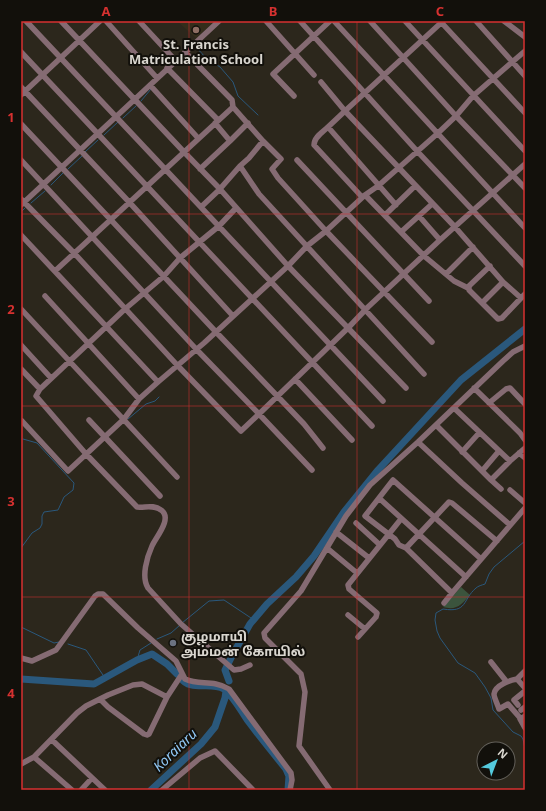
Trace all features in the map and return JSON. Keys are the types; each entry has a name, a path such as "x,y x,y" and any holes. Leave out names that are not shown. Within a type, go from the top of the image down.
{"street":[{"path":"26,21 117,116 383,401"},
{"path":"61,21 219,188 288,266 406,388"},
{"path":"100,21 43,75 22,91 130,203 233,316"},
{"path":"106,21 157,78"},
{"path":"139,21 176,61"},
{"path":"219,21 22,202 74,253 178,366 241,430 331,345 366,309 525,164"},
{"path":"266,21 314,75"},
{"path":"300,21 417,151 525,266"},
{"path":"294,96 273,74 330,21"},
{"path":"334,21 525,228"},
{"path":"370,21 456,116 525,188"},
{"path":"405,21 525,151"},
{"path":"476,21 525,76"},
{"path":"504,21 525,37"},
{"path":"321,82 345,111 473,247 503,282 523,296 500,319 496,318 468,288 459,284 424,256 314,145 314,142 328,127 345,111 383,75 442,22 525,113"},
{"path":"22,421 68,471 124,419 140,399 158,382 178,366 271,282 307,246 437,134 456,116 473,96 525,51"},
{"path":"21,52 148,186 252,299 313,361 372,426"},
{"path":"185,52 232,100 233,107 281,159 272,169 278,178 326,231 432,342"},
{"path":"167,68 217,122 230,141"},
{"path":"150,85 198,138"},
{"path":"55,271 233,107"},
{"path":"200,169 248,123"},
{"path":"21,124 304,424 323,448"},
{"path":"328,127 396,205"},
{"path":"201,207 249,158 263,141"},
{"path":"21,160 196,350 312,470"},
{"path":"296,160 429,301"},
{"path":"240,166 259,194 424,374"},
{"path":"385,215 415,186"},
{"path":"401,232 432,204"},
{"path":"236,208 219,226 180,258 164,276 125,309 36,393 37,399 86,454 137,507 139,508 146,506 163,510 166,518 163,528 153,543 150,551 145,575 146,585 181,624 234,670 241,669 250,664"},
{"path":"419,216 440,240"},
{"path":"21,235 158,382"},
{"path":"446,274 473,247"},
{"path":"468,288 490,266"},
{"path":"482,303 503,282"},
{"path":"45,296 140,399"},
{"path":"21,309 177,477"},
{"path":"21,345 51,378"},
{"path":"330,790 299,746 305,692 301,674 264,635 265,631 301,591 346,516 370,485 418,442 513,352 525,346"},
{"path":"21,369 40,389"},
{"path":"295,379 352,440"},
{"path":"474,388 520,432 525,440"},
{"path":"489,403 506,389 510,388 525,404"},
{"path":"454,408 510,461"},
{"path":"89,420 160,496"},
{"path":"436,425 501,489"},
{"path":"462,452 479,433"},
{"path":"418,442 510,525"},
{"path":"491,480 525,448"},
{"path":"482,471 500,452"},
{"path":"519,453 525,458"},
{"path":"452,593 406,548 399,545 395,539 366,516 394,480 481,559"},
{"path":"510,490 525,503"},
{"path":"379,498 466,577"},
{"path":"406,548 449,502 497,541"},
{"path":"444,603 525,508"},
{"path":"358,637 376,617 377,613 348,587 348,585 401,519"},
{"path":"356,523 380,544"},
{"path":"336,532 369,558"},
{"path":"327,548 357,572"},
{"path":"21,658 32,661 56,650 62,644 88,604 95,596 101,594 176,661 185,679 190,681 220,684 229,689 291,773 292,780 290,790"},
{"path":"348,615 365,629"},
{"path":"490,662 506,681"},
{"path":"524,729 520,720 523,718 508,704 499,709 494,694 495,691 506,681 517,679 525,671"},
{"path":"100,699 108,707 147,735 149,734 167,696 182,674"},
{"path":"517,679 525,688"},
{"path":"21,764 34,757 77,713 100,699 134,685 142,684 167,696"},
{"path":"521,707 514,700 525,691"},
{"path":"52,740 105,790"},
{"path":"162,790 200,758 216,751 253,790"},
{"path":"34,757 72,790"},
{"path":"81,790 92,778"}],"shaded area":[{"name":"St. Francis Matriculation School","path":"177,21 215,21 196,38"}],"green space":[{"path":"461,587 470,595 462,604 452,608 443,607"}],"waterway":[{"path":"195,46 206,58 220,67 233,82 238,96 258,115"},
{"path":"141,101 151,89"},
{"path":"123,118 136,106"},
{"path":"104,135 118,122"},
{"path":"85,152 98,140"},
{"path":"68,169 82,156"},
{"path":"51,185 63,173"},
{"path":"31,203 45,191"},
{"path":"21,212 25,208"},
{"path":"229,681 225,670 250,624 267,604 296,577 314,556 344,512 378,470 461,380 525,329"},
{"path":"128,419 146,404 155,401 159,397"},
{"path":"21,548 32,533 40,528 44,512 58,510 64,497 73,490 74,483 37,443 23,439"},
{"path":"525,541 494,567 485,584 476,588 461,607 451,610 443,609 436,613 435,620 440,638 458,663 475,673 491,698 493,710 513,732 521,736 525,749"},
{"path":"182,623 209,601 224,600 254,620"},
{"path":"157,639 171,633 180,625"},
{"path":"21,627 54,643 59,642"},
{"path":"137,660 140,650 151,643"},
{"path":"68,644 86,650 105,678"},
{"path":"21,679 94,684 137,660 152,654 167,664 177,674"},
{"path":"181,678 185,682 195,686 219,687 228,692 248,721 286,769 289,776 288,790"},
{"name":"Koraiaru","path":"151,790 201,744 215,727 226,691"}],"place":[{"name":"St. Francis Matriculation School","path":"196,30"},
{"name":"குழமாயி அம்மன் கோயில்","path":"173,643"}]}
